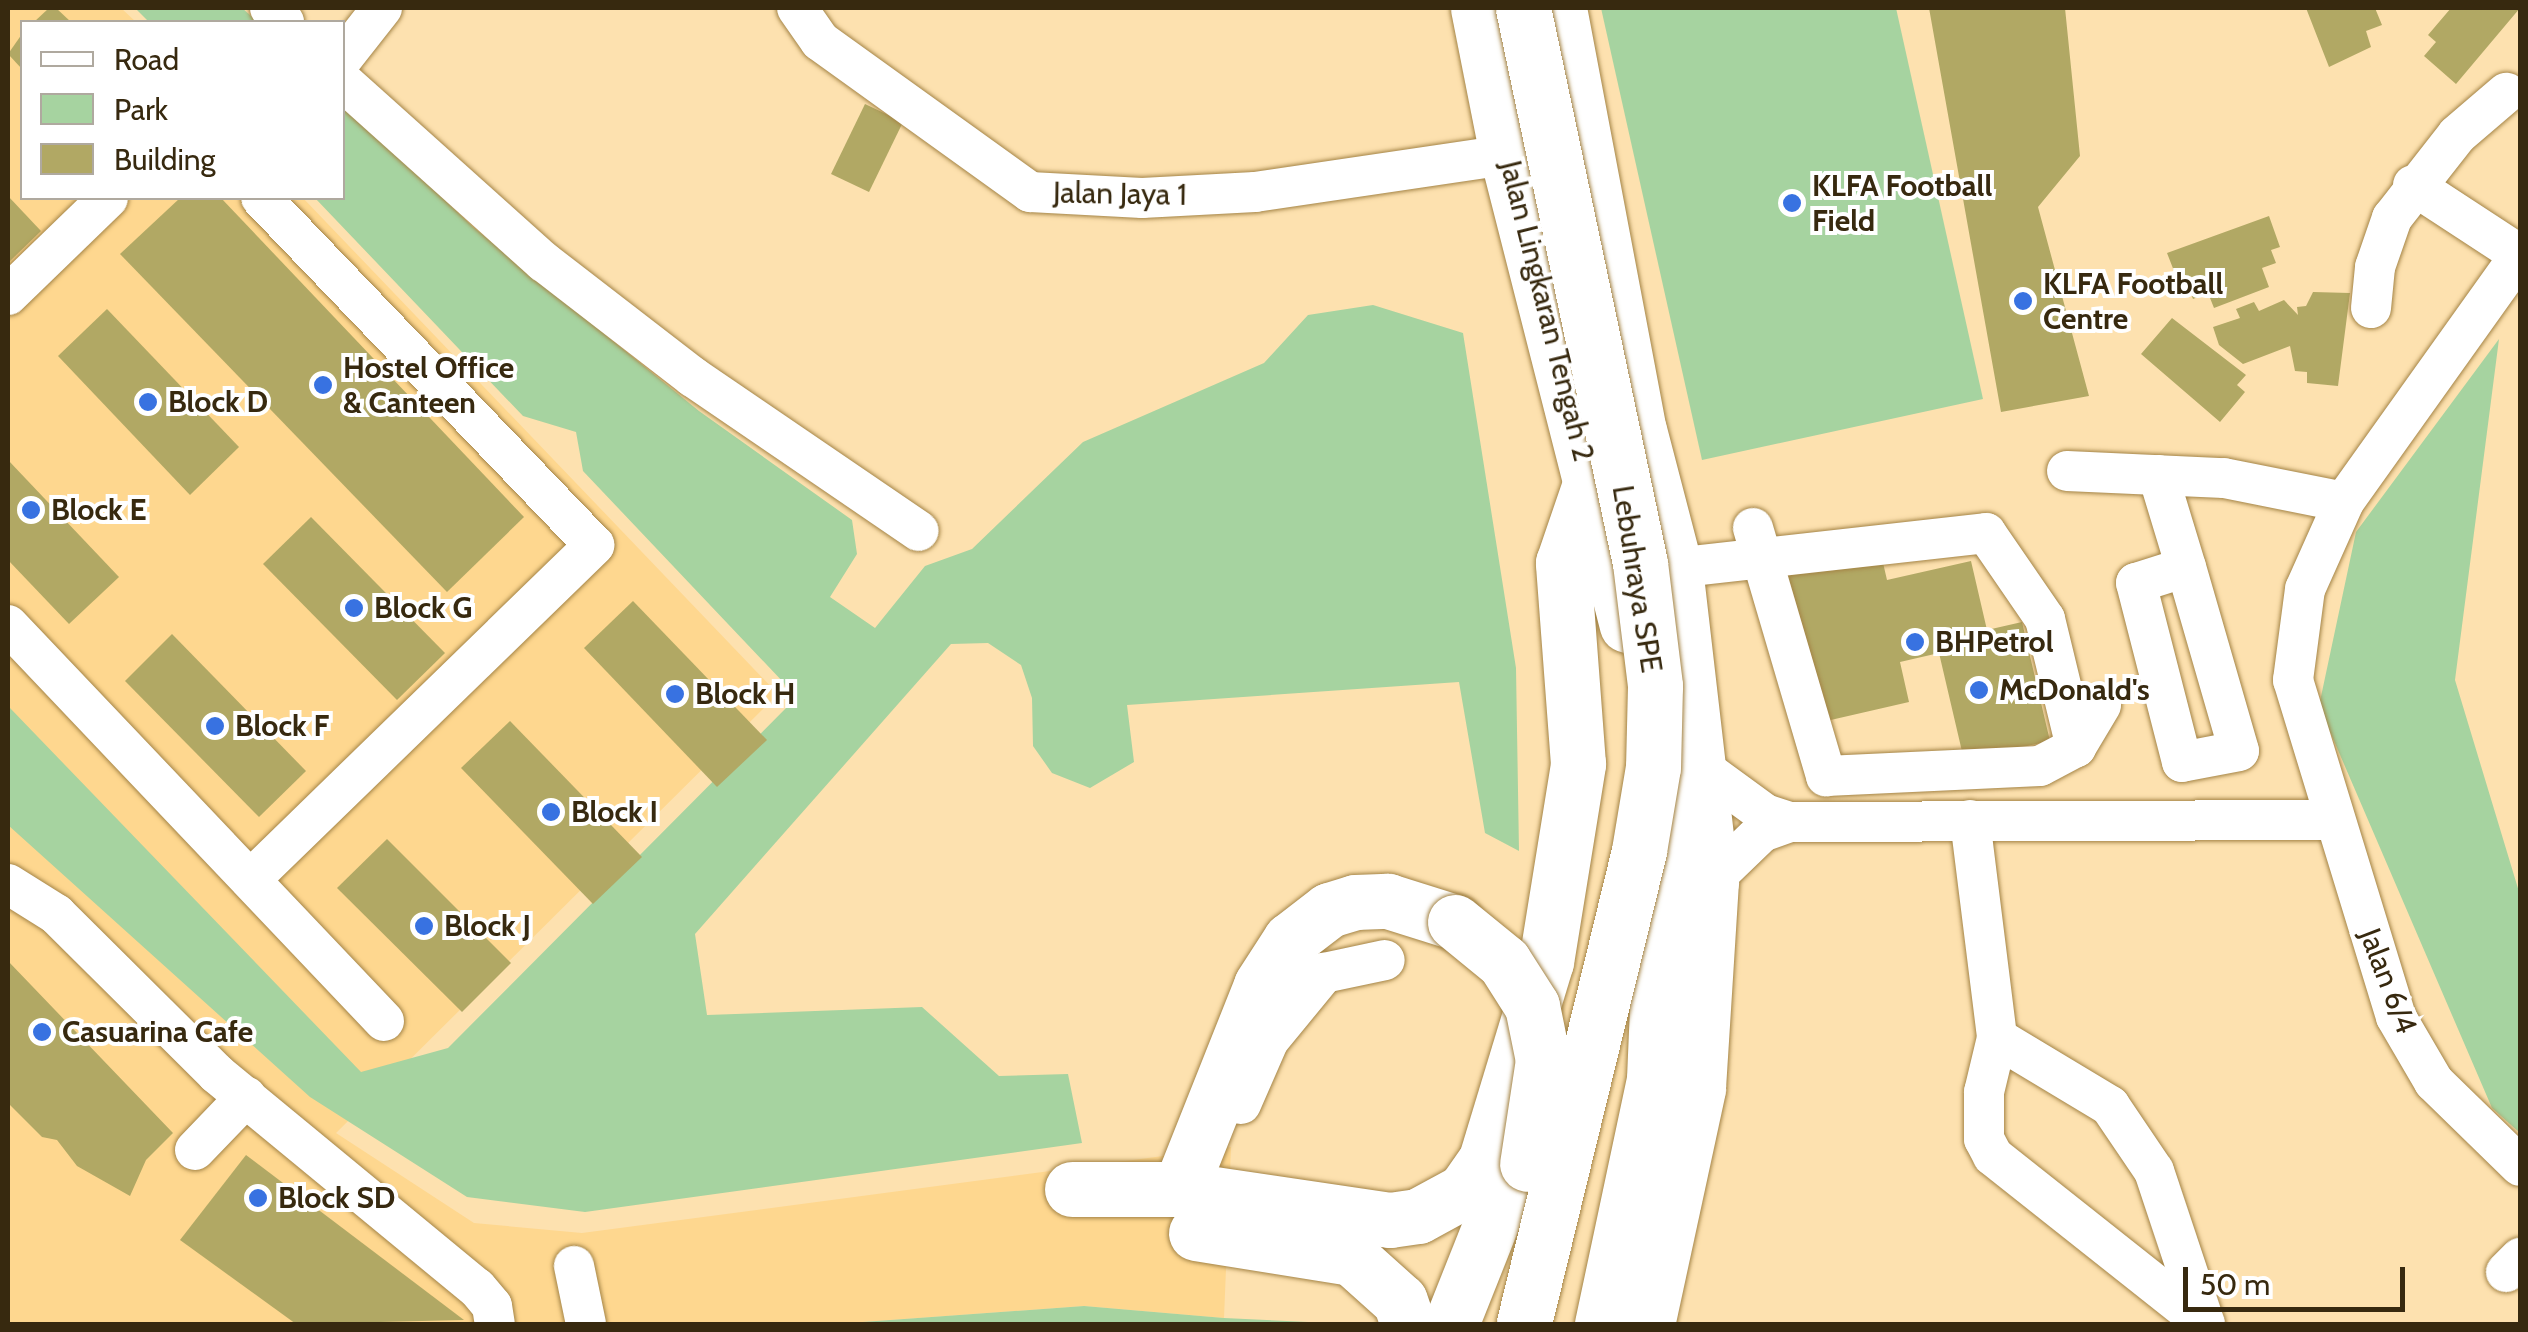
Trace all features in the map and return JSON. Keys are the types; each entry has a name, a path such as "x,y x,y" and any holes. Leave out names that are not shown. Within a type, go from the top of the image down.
{"highway":[{"name":"Jalan Lingkaran Tengah 2","path":"1478,8 1507,154 1640,686 1662,889 1654,1079 1602,1324"},
{"name":"Lebuhraya SPE","path":"1523,8 1640,562 1655,686 1653,767 1639,851 1524,1324"},
{"name":"Jalan Lingkaran Tengah 2","path":"1559,8 1639,430 1676,568 1702,768 1711,881 1698,1089 1647,1324"},
{"path":"1451,1324 1522,1148 1566,976 1576,903 1578,764 1563,563 1590,484"},
{"path":"1072,1189 1192,1205 1390,1220 1418,1216 1464,1191 1486,1159 1546,962 1578,764"},
{"path":"1192,1205 1261,984 1309,922 1329,910 1372,901 1425,909 1479,935 1521,981 1543,1060 1536,1130 1486,1324"},
{"path":"1192,1205 1352,1258 1400,1301 1408,1324"}],"street":[{"path":"345,55 382,8"},
{"name":"Jalan Jaya 1","path":"797,8 820,41 1030,192 1142,198 1255,192 1507,154"},
{"path":"345,84 544,262 693,377 919,531"},
{"path":"2371,308 2375,267 2392,218 2413,185 2506,93"},
{"path":"2413,185 2520,255"},
{"path":"8,295 106,200"},
{"path":"251,880 594,545 263,200"},
{"name":"Jalan 6/4","path":"2520,255 2344,502 2305,590 2293,680 2331,820 2396,1018 2434,1082 2520,1166"},
{"path":"2066,472 2224,478 2344,502"},
{"path":"2158,476 2186,567"},
{"path":"1676,568 1758,542 1986,533 2045,620 2076,748"},
{"path":"1758,542 1826,776 2040,766 2076,748 2101,706"},
{"path":"8,625 384,1021"},
{"path":"1702,768 1765,814 1789,822"},
{"path":"1892,773 1896,820"},
{"path":"1970,820 1997,1038 1984,1092 1984,1139 1993,1156 2205,1324"},
{"path":"1711,881 1762,832 1789,822 2331,820"},
{"path":"8,884 56,914 246,1097 477,1288 492,1306 495,1324"},
{"path":"1192,1205 1270,1040 1296,1004 1324,973 1385,960"},
{"path":"1997,1038 2110,1106 2154,1171 2205,1324"},
{"path":"196,1150 246,1097"},
{"path":"574,1266 586,1324"}],"shaded area":[{"path":"8,8 121,8 134,20 20,20 20,200 305,200 778,694 336,1133 474,1223 582,1233 1231,1147 1224,1318 1084,1306 835,1324 8,1324"}],"green space":[{"path":"135,8 242,8 256,20 147,20"},
{"name":"KLFA Football Field","path":"1601,8 1896,8 1983,399 1702,460"},
{"path":"345,105 473,227 699,411 852,520 857,554 830,597 875,628 925,566 972,549 1083,442 1264,363 1308,315 1373,305 1463,333 1516,668 1519,851 1485,833 1459,682 1127,705 1134,762 1090,788 1052,773 1033,746 1032,698 1021,665 988,643 951,644 695,934 707,1015 922,1007 999,1076 1068,1074 1082,1143 585,1212 467,1197 310,1097 8,825 10,708 361,1072 448,1048 790,704 784,683 583,471 576,432 523,416 317,200 345,200"},
{"path":"2499,339 2455,680 2520,895 2520,1133 2492,1108 2319,706 2356,532"},
{"path":"1084,1306 1224,1318 1352,1324 835,1324"}],"building":[{"path":"49,8 56,8 69,20 36,20"},
{"name":"KLFA Football Centre","path":"1929,8 2065,8 2080,156 2038,207 2089,396 2001,412"},
{"path":"2306,8 2375,8 2382,25 2366,31 2371,47 2329,67"},
{"path":"2451,8 2520,8 2456,84 2424,56 2436,42 2428,35"},
{"path":"20,37 20,67 8,54"},
{"path":"865,104 903,122 869,192 831,174"},
{"path":"8,196 41,231 8,263"},
{"name":"Hostel Office & Canteen","path":"178,200 223,200 524,517 447,592 120,254"},
{"path":"2269,216 2280,247 2271,250 2276,263 2262,268 2269,287 2214,308 2208,293 2193,299 2188,287 2181,289 2167,253"},
{"path":"2313,292 2350,293 2338,386 2307,383 2307,372 2295,371 2290,346 2243,364 2219,345 2213,327 2240,318 2236,309 2254,302 2259,311 2284,300 2298,315 2297,307 2306,306"},
{"name":"Block D","path":"107,309 239,447 190,495 58,356"},
{"path":"2172,318 2246,375 2237,385 2245,392 2220,422 2141,354"},
{"name":"Block E","path":"8,460 119,577 69,624 8,560"},
{"name":"Block G","path":"311,517 445,653 397,700 263,564"},
{"path":"1881,554 1887,580 1971,561 1987,630 2022,622 2050,741 1964,760 1939,653 1900,662 1909,702 1822,722 1787,576"},
{"name":"Block H","path":"633,601 767,740 717,787 584,648"},
{"name":"Block F","path":"172,634 306,771 259,817 125,681"},
{"name":"Block I","path":"510,721 642,857 593,904 461,768"},
{"name":"Block J","path":"387,839 511,963 462,1012 337,888"},
{"name":"Casuarina Cafe","path":"8,961 173,1133 146,1160 130,1196 77,1166 57,1140 42,1137 8,1103"},
{"name":"Block SD","path":"246,1155 464,1320 296,1324 180,1240"}],"place":[{"name":"KLFA Football Field","path":"1792,203"},
{"name":"KLFA Football Centre","path":"2023,301"},
{"name":"Hostel Office & Canteen","path":"323,385"},
{"name":"Block D","path":"148,402"},
{"name":"Block E","path":"31,510"},
{"name":"Block G","path":"354,608"},
{"name":"BHPetrol","path":"1915,642"},
{"name":"McDonald's","path":"1979,690"},
{"name":"Block H","path":"675,694"},
{"name":"Block F","path":"215,726"},
{"name":"Block I","path":"551,812"},
{"name":"Block J","path":"424,926"},
{"name":"Casuarina Cafe","path":"42,1032"},
{"name":"Block SD","path":"258,1198"}]}
